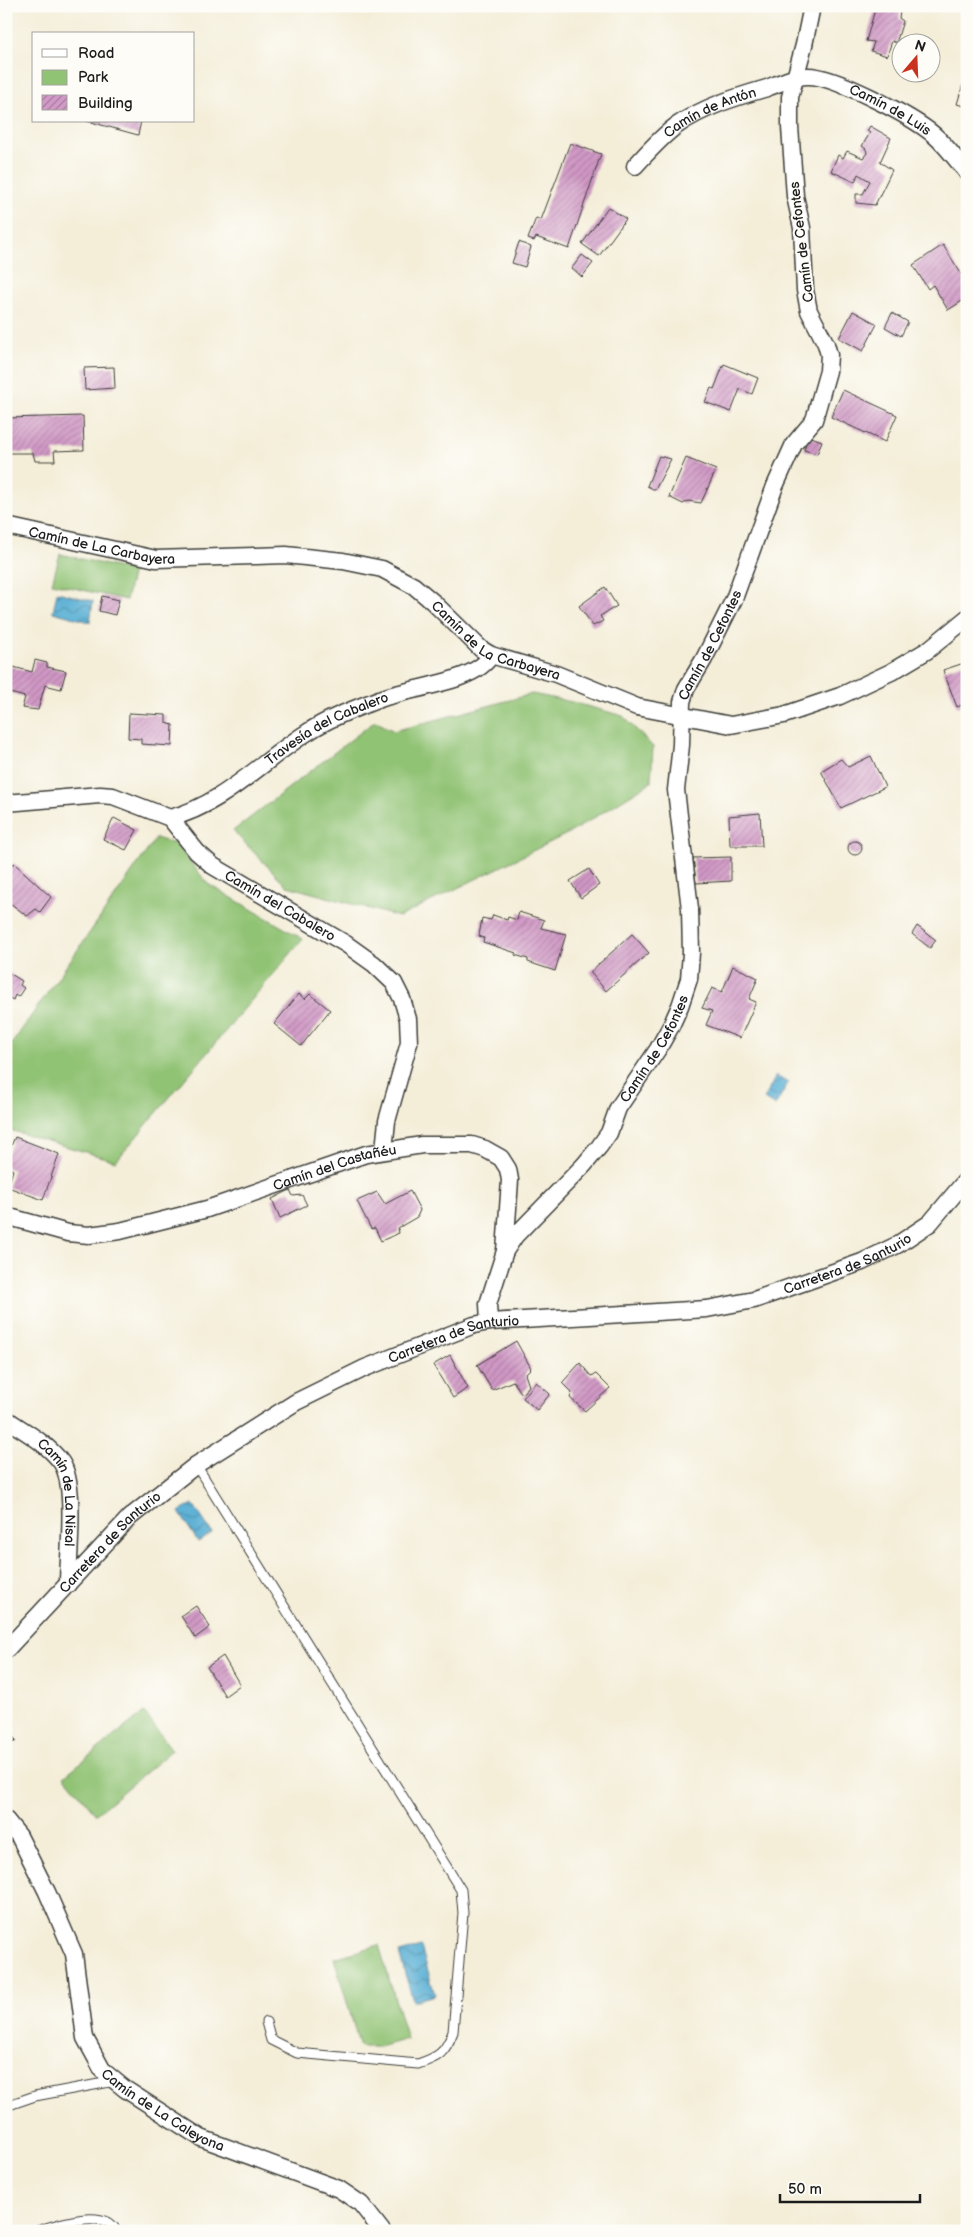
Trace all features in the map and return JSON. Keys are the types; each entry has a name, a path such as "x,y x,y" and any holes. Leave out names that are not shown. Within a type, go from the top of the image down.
{"street":[{"name":"Camín de Cefontes","path":"505,1251 515,1236 599,1148 609,1133 618,1108 658,1049 680,1006 689,979 691,952 690,909 678,826 676,790 681,745 680,716 686,689 734,599 775,486 794,444 814,420 818,412 828,371 826,344 809,311 805,290 802,228 796,196 790,127 790,97 812,6"},
{"name":"Camín de Luis","path":"796,78 809,76 832,81 918,123 944,144 967,172"},
{"name":"Camín de Antón","path":"636,166 655,144 691,116 796,78"},
{"name":"Camín de La Carbayera","path":"6,526 156,559 286,555 343,561 382,570 414,586 481,649 491,655 556,674 637,708 731,725 784,715 840,696 891,672 928,650 967,618"},
{"name":"Travesía del Cabalero","path":"170,818 190,813 210,802 325,722 379,699 457,678 487,662 491,655"},
{"name":"Camín del Cabalero","path":"6,802 100,795 113,796 170,818 185,834 197,852 213,866 346,944 374,964 394,983 402,999 408,1019 409,1043 388,1122 384,1150"},
{"name":"Camín del Castañéu","path":"6,1216 68,1233 89,1235 120,1231 207,1210 366,1154 384,1150 455,1144 479,1147 501,1158 508,1168 510,1180 505,1251 488,1304 489,1322"},
{"name":"Carretera de Santurio","path":"6,1650 130,1517 196,1465 296,1402 365,1368 474,1325 489,1322 707,1309 754,1300 862,1262 897,1245 930,1223 967,1179"},
{"name":"Camín de La Nisal","path":"6,1419 42,1444 62,1463 70,1486 68,1584"},
{"name":"Camín de La Caleyona","path":"6,1820 18,1836 47,1892 74,1954 84,2038 103,2070 115,2081 201,2138 339,2189 361,2204 382,2231"}],"lane":[{"path":"196,1465 461,1890 463,1913 452,2032 447,2047 434,2058 418,2064 297,2053 271,2040 266,2022"},
{"path":"6,2106 35,2096 115,2081"},
{"path":"37,2231 67,2221 100,2219 114,2226 116,2231"}],"green space":[{"path":"60,554 133,571 126,600 52,583"},
{"path":"532,694 572,702 623,716 653,747 651,782 573,831 399,917 287,886 233,831 375,721 394,731"},
{"path":"156,838 176,844 208,884 303,939 116,1161 6,1129 6,1052"},
{"path":"144,1712 172,1750 96,1814 64,1776"},
{"path":"379,1945 407,2039 379,2047 360,2047 334,1958"}],"water":[{"path":"57,592 93,601 90,622 53,612"},
{"path":"776,1076 788,1083 775,1106 764,1099"},
{"path":"193,1504 212,1533 198,1542 179,1512"},
{"path":"421,1947 435,1995 413,2001 399,1953"}],"building":[{"path":"876,6 886,6 900,12 899,18 903,21 900,32 890,32 890,47 887,56 871,51 874,42 866,41"},
{"path":"964,81 967,81 967,107 957,104"},
{"path":"91,122 141,122 138,135"},
{"path":"870,126 891,138 880,162 892,170 875,205 856,203 856,194 863,194 870,181 858,174 855,182 831,171 838,155 843,158 847,151 863,158 867,153 866,149 862,146 870,133 867,131"},
{"path":"570,143 601,154 569,249 536,237 534,241 528,239 536,218 541,220"},
{"path":"608,207 626,219 599,256 582,244"},
{"path":"519,242 531,247 525,267 512,263"},
{"path":"943,245 967,283 967,298 948,310 933,285 928,289 913,265"},
{"path":"582,255 593,263 582,277 572,268"},
{"path":"853,311 877,324 863,351 839,338"},
{"path":"892,313 908,322 901,336 885,327"},
{"path":"724,364 758,378 752,394 740,389 731,412 705,402 711,388 714,389"},
{"path":"114,367 115,388 85,390 84,368"},
{"path":"843,390 897,415 885,442 831,417"},
{"path":"83,416 84,450 54,451 55,461 35,461 33,453 6,453 6,418"},
{"path":"808,436 822,441 817,454 804,450"},
{"path":"659,456 671,459 655,490 647,486"},
{"path":"686,458 716,470 701,503 688,501 683,504 669,497"},
{"path":"605,587 617,606 600,616 603,621 593,626 579,606"},
{"path":"102,596 119,600 115,615 99,611"},
{"path":"35,660 47,663 47,667 66,671 61,689 45,685 38,710 22,708 25,697 6,692 6,665 32,672"},
{"path":"967,662 967,703 957,707 943,670"},
{"path":"129,713 166,715 166,723 173,725 172,746 141,744 141,739 128,738"},
{"path":"871,756 885,787 841,808 821,771 841,759 848,767"},
{"path":"760,813 762,846 730,846 729,816"},
{"path":"114,818 137,830 126,850 103,839"},
{"path":"855,841 860,843 862,848 860,853 855,855 850,853 848,848 850,843"},
{"path":"731,857 731,881 696,883 693,858"},
{"path":"14,863 51,897 40,912 36,909 27,916 6,900 6,872"},
{"path":"589,869 599,885 581,898 570,881"},
{"path":"519,912 544,920 541,928 566,934 555,971 528,962 528,959 515,955 516,953 483,942 484,938 479,936 482,918 491,920 493,915 507,920 508,917 517,920"},
{"path":"917,926 936,940 930,948 912,934"},
{"path":"632,934 649,953 606,991 590,972"},
{"path":"733,966 758,978 749,999 756,1002 740,1038 706,1025 712,1011 702,1008 712,988 722,992"},
{"path":"6,971 22,981 20,985 24,988 18,997 15,995 13,1000 6,996 10,987 6,984"},
{"path":"299,994 305,999 310,994 330,1010 301,1046 274,1024"},
{"path":"15,1137 59,1154 43,1200 8,1187 13,1170 6,1167 6,1157"},
{"path":"290,1190 293,1196 302,1195 307,1205 280,1218 272,1199"},
{"path":"410,1191 420,1210 417,1217 398,1228 399,1233 381,1241 375,1228 371,1229 357,1201 377,1192 385,1204"},
{"path":"516,1341 531,1368 525,1374 529,1386 522,1394 513,1381 492,1390 477,1365"},
{"path":"450,1355 468,1388 453,1398 433,1365"},
{"path":"580,1363 591,1376 596,1374 610,1388 585,1411 570,1398 572,1393 562,1383"},
{"path":"536,1382 550,1394 537,1410 523,1398"},
{"path":"196,1606 210,1627 195,1638 181,1616"},
{"path":"223,1656 240,1685 225,1696 207,1667"},
{"path":"6,1730 17,1741 6,1745"}]}
